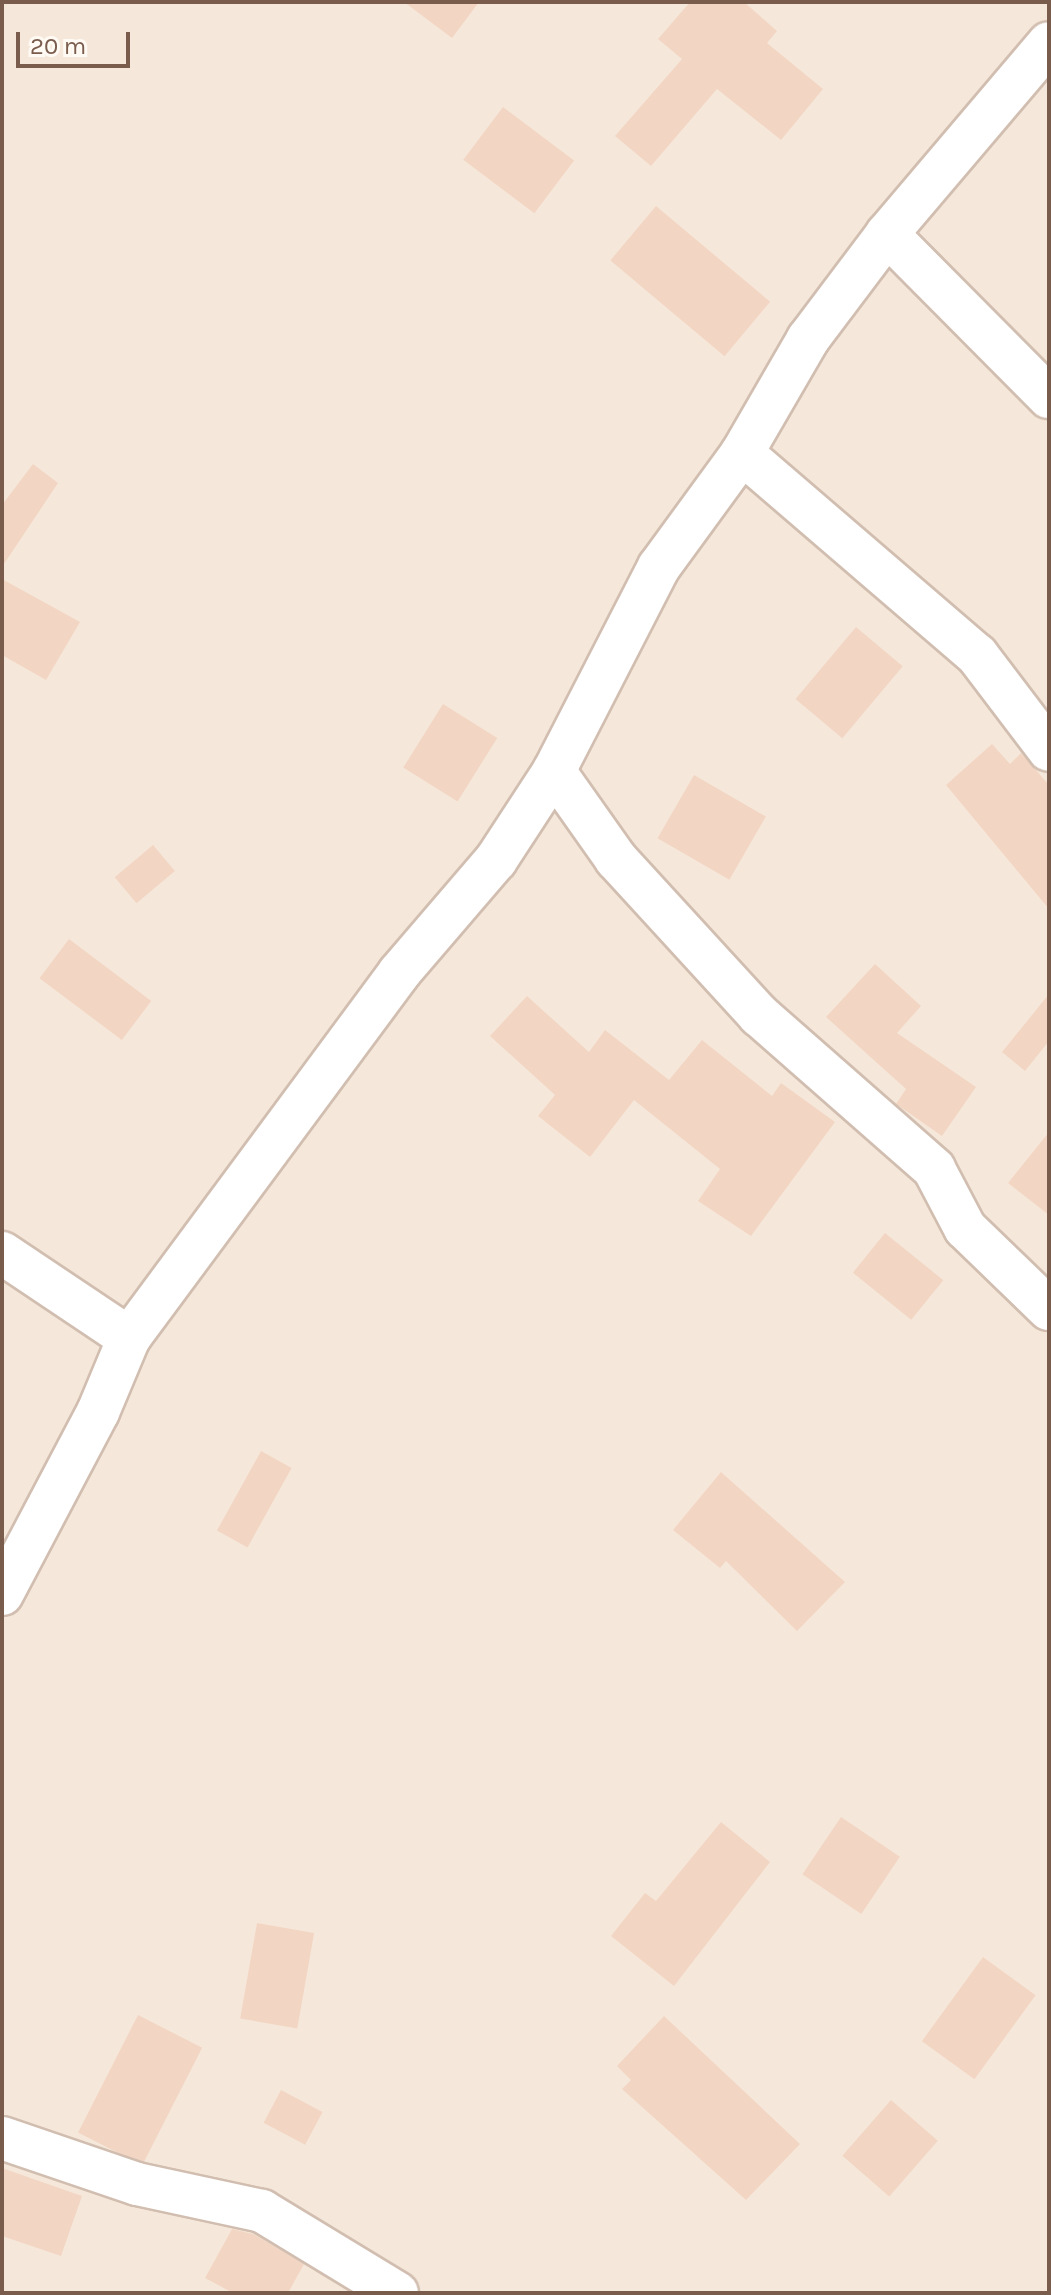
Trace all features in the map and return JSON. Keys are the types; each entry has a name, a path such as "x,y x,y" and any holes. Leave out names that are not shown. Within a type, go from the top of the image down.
{"street":[{"path":"2,1594 98,1412 129,1338 399,973 496,860 554,771 659,567 742,453 808,339 887,234 1049,43"},
{"path":"887,234 1049,397"},
{"path":"742,453 977,655 1049,750"},
{"path":"554,771 616,859 759,1015 934,1169 965,1228 1049,1309"},
{"path":"2,1253 129,1338"},
{"path":"2,2138 137,2184 262,2211 397,2293"}],"shaded area":[{"path":"2,2 1049,2 1049,2293 2,2293"}],"building":[{"path":"404,2 479,2 452,38"},
{"path":"690,2 744,2 777,31 767,43 823,89 781,140 717,89 651,166 615,136 682,59 658,39"},
{"path":"503,107 574,161 534,213 463,160"},
{"path":"656,206 770,302 725,356 610,260"},
{"path":"33,464 58,483 2,567 2,505"},
{"path":"2,579 80,622 46,680 2,655"},
{"path":"856,627 903,666 842,738 796,699"},
{"path":"443,704 497,738 458,802 403,768"},
{"path":"992,744 1010,764 1021,753 1049,785 1049,909 946,785"},
{"path":"694,775 766,816 729,880 658,838"},
{"path":"153,845 175,871 137,903 115,877"},
{"path":"69,939 151,1001 122,1040 40,978"},
{"path":"875,964 921,1006 897,1033 976,1087 942,1136 896,1104 906,1089 826,1017"},
{"path":"1049,994 1049,1041 1025,1071 1002,1052"},
{"path":"527,996 589,1052 605,1030 669,1080 702,1040 772,1096 781,1083 835,1122 751,1236 698,1201 720,1169 634,1100 590,1157 538,1116 555,1095 490,1036"},
{"path":"1049,1132 1049,1215 1008,1183"},
{"path":"885,1233 943,1280 911,1320 853,1273"},
{"path":"261,1451 292,1468 247,1548 217,1531"},
{"path":"721,1472 845,1582 797,1631 726,1561 720,1568 673,1530"},
{"path":"841,1817 900,1857 861,1914 802,1874"},
{"path":"721,1822 770,1862 674,1986 611,1936 645,1893 656,1901"},
{"path":"257,1923 314,1933 297,2029 240,2019"},
{"path":"983,1957 1036,1995 974,2079 922,2041"},
{"path":"138,2015 202,2048 142,2165 78,2133"},
{"path":"664,2016 800,2144 746,2200 622,2089 631,2080 617,2066"},
{"path":"281,2090 322,2112 305,2145 264,2123"},
{"path":"891,2100 938,2141 889,2197 842,2156"},
{"path":"2,2168 82,2196 61,2256 2,2236"},
{"path":"232,2229 253,2234 304,2264 288,2293 233,2293 205,2278"}]}
